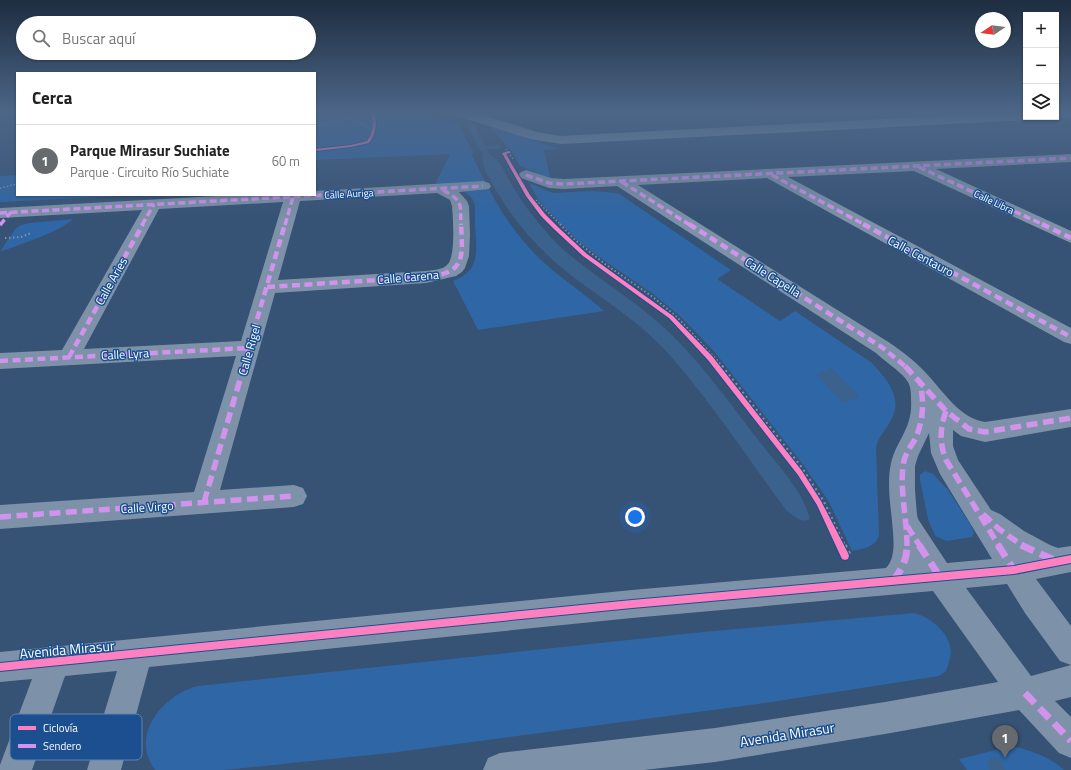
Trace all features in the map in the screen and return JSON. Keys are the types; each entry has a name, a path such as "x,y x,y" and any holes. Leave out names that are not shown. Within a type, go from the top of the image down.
{"street":[{"path":"518,169 555,184 1067,160"},
{"name":"Calle Libra","path":"917,166 1071,238"},
{"name":"Calle Centauro","path":"771,174 1071,337"},
{"name":"Calle Capella","path":"622,182 860,332 900,361 919,379 946,411 969,429 981,432 1071,418"},
{"name":"Calle Auriga","path":"316,196 483,186"},
{"name":"Calle Carena","path":"267,287 426,277 450,272 456,268 460,261 462,251 460,205 454,196 441,189"},
{"name":"Calle Auriga","path":"5,212 312,196"},
{"name":"Calle Rigel","path":"204,502 293,197"},
{"name":"Calle Aries","path":"69,357 154,204"},
{"path":"0,225 5,212"},
{"name":"Calle Lyra","path":"0,361 249,348"},
{"path":"892,581 901,572 906,556 907,541 904,514 903,465 906,454 920,428 923,415 924,402 919,379"},
{"path":"946,411 941,429 941,450 949,467 1035,603 1071,650"},
{"name":"Calle Virgo","path":"0,517 294,496"},
{"path":"973,504 1002,532 1019,544 1038,554 1065,560"},
{"path":"906,524 940,577 1025,693 1071,741"},
{"name":"Avenida Mirasur","path":"0,667 447,621 1014,570 1065,560"},
{"path":"120,714 137,654"},
{"path":"35,714 54,662"},
{"name":"Avenida Mirasur","path":"500,770 715,745 886,718 1025,693 1071,681"},
{"path":"15,770 19,760"},
{"path":"104,770 107,760"}],"path":[{"path":"316,150 332,148"},
{"path":"505,148 509,152 504,153 518,169"},
{"path":"0,188 16,184"},
{"path":"532,197 543,215 569,241 585,255 671,317 710,358 800,473 819,503 847,556"}],"shaded area":[{"path":"316,148 471,148 474,153 471,153 492,194 526,245 545,264 604,311 478,330 453,281 469,271 475,258 476,242 474,202 468,194 463,191 436,183 450,154 316,160"},
{"path":"508,148 558,149 544,150 550,178 520,166"},
{"path":"486,154 494,157 498,161 523,203 565,251 645,311 683,346 790,480 802,499 810,519 804,521 801,520 787,511 698,390 666,351 627,316 559,266 526,233 507,208 488,177 482,156"},
{"path":"16,175 16,196 122,196 0,202 0,176"},
{"path":"529,183 553,193 592,191 618,193 731,270 717,279 780,321 795,311 872,363 883,375 892,389 895,404 891,420 876,447 879,535 872,545 852,551 829,502 805,467 713,350 681,317 653,294 577,240 539,201"},
{"path":"73,219 59,229 0,252 15,229 21,225"},
{"path":"832,368 859,397 843,403 816,374"},
{"path":"925,471 933,474 948,490 970,524 974,532 972,537 947,541 935,536 928,519 920,480 920,475"},
{"path":"914,613 933,622 948,639 951,653 950,658 946,671 939,676 758,704 390,753 224,770 155,770 148,757 146,744 148,731 154,718 162,707 173,698 198,686 703,632"},
{"path":"1012,746 1053,761 1064,770 967,770 959,759"}],"waterway":[{"path":"483,148 492,164"},
{"path":"994,764 999,770"}],"marked path":[{"path":"526,175 549,183 564,184 1071,158"},
{"path":"919,167 1071,238"},
{"path":"772,175 1071,337"},
{"path":"622,182 883,348 911,371 946,411 969,429 985,432 1071,418"},
{"path":"316,195 483,186"},
{"path":"267,287 426,277 442,275 453,270 459,264 462,248 460,205 457,198 443,190"},
{"path":"0,213 304,196"},
{"path":"204,502 293,197"},
{"path":"69,357 154,204"},
{"path":"0,225 11,212"},
{"path":"0,361 249,348"},
{"path":"893,581 901,572 905,562 907,550 902,477 903,465 906,456 917,433 922,418 923,396 920,381"},
{"path":"946,411 940,433 943,453 949,467 1014,570"},
{"path":"0,517 294,496"},
{"path":"983,514 999,529 1026,548 1056,561"},
{"path":"907,526 940,577"},
{"path":"1025,693 1071,741"}],"cycle path":[{"path":"316,150 334,148"},
{"path":"509,152 504,153 528,195 543,215 585,255 671,317 710,358 800,473 819,503 845,556"},
{"path":"0,667 632,604 1014,570 1071,559"}],"place":[{"name":"Parque Mirasur Suchiate","path":"1005,758"}]}
